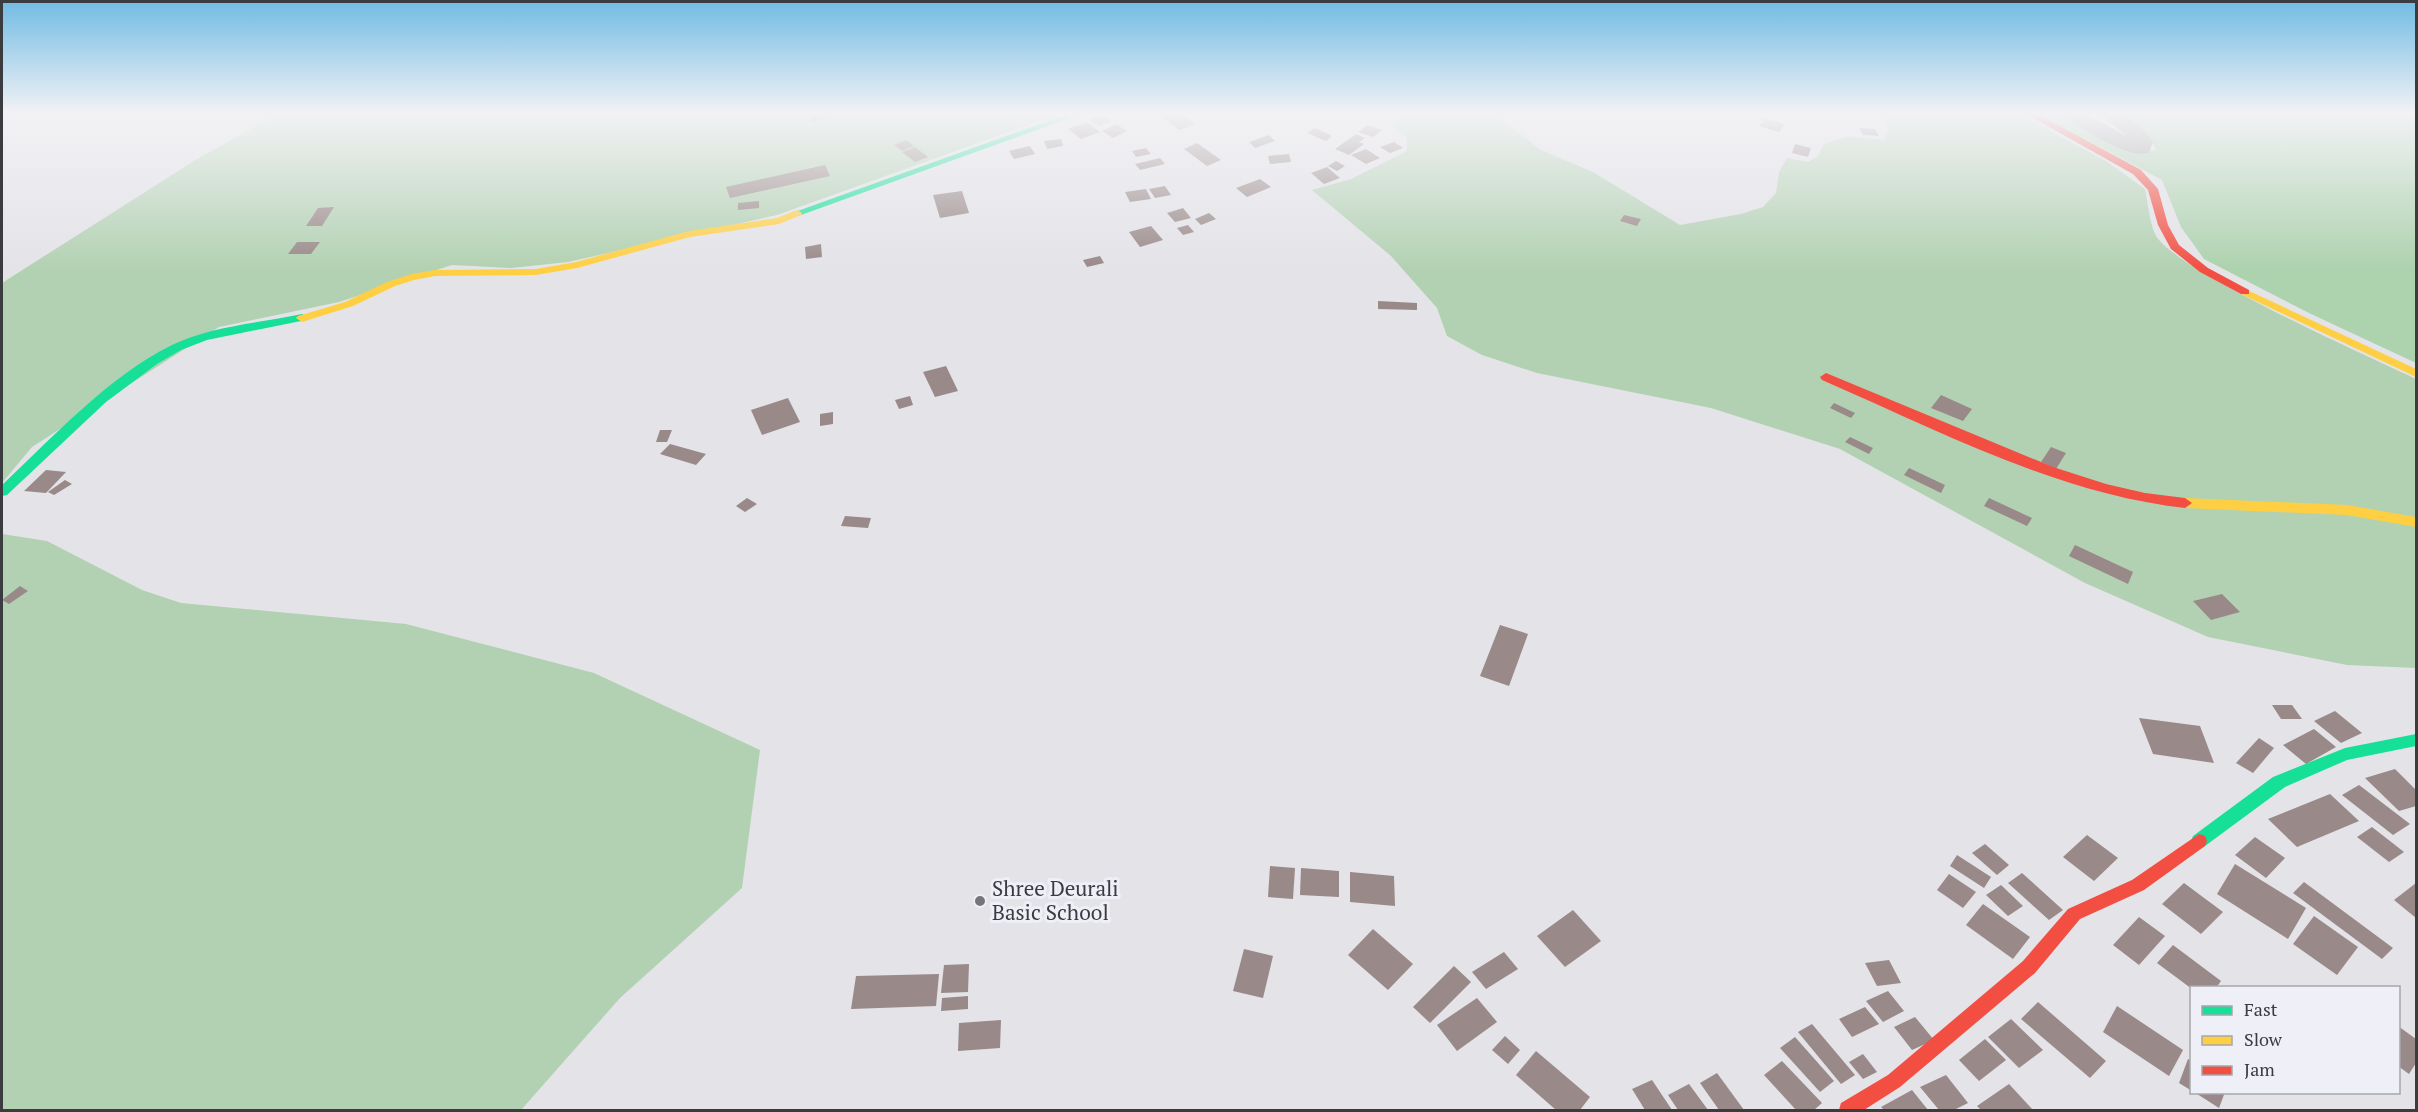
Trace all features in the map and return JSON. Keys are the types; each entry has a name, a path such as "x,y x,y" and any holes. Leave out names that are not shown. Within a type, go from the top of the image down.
{"street":[{"path":"2,492 46,449 111,393 153,361 177,347 204,337 291,321 320,313 349,304 391,284 412,277 435,273 536,272 577,265 689,234 779,221 812,206 930,165"},
{"path":"2125,165 2138,172 2153,189 2163,225 2175,247 2204,270 2276,308 2416,373"},
{"path":"1826,378 1990,448 2084,483 2155,501 2229,507 2347,510 2416,522"},
{"path":"1848,1110 1894,1081 2029,967 2074,914 2138,885 2279,782 2346,754 2416,740"}],"green space":[{"path":"188,165 917,165 777,215 568,262 511,268 452,265 339,302 219,327 32,447 2,483 2,283"},
{"path":"1379,165 1576,165 1593,172 1680,225 1741,214 1763,207 1776,193 1779,172 1783,165 2111,165 2145,189 2155,234 2169,249 2196,268 2275,312 2416,379 2416,668 2347,665 2208,637 2085,583 1840,449 1711,408 1537,373 1482,355 1447,336 1437,308 1391,256 1312,190 1351,179"},
{"path":"2134,165 2416,165 2416,363 2309,313 2204,259 2181,227 2162,180"},
{"path":"2,534 47,541 142,590 181,603 406,624 594,673 760,750 742,888 620,998 521,1110 2,1110"}],"building":[{"path":"825,165 830,176 730,198 726,187"},
{"path":"1136,165 1161,165 1140,170"},
{"path":"1343,165 1345,166 1337,171 1328,166"},
{"path":"1327,167 1340,178 1324,184 1311,173"},
{"path":"1260,179 1271,187 1247,197 1236,188"},
{"path":"1165,186 1171,195 1155,198 1149,189"},
{"path":"1146,189 1151,199 1130,202 1125,192"},
{"path":"962,191 969,213 940,218 933,195"},
{"path":"759,201 759,208 738,210 738,203"},
{"path":"334,207 322,226 306,226 318,208"},
{"path":"1183,208 1191,218 1175,222 1167,213"},
{"path":"1209,213 1216,219 1201,225 1195,219"},
{"path":"1624,215 1641,219 1637,226 1620,221"},
{"path":"1188,225 1194,232 1183,235 1177,228"},
{"path":"1151,226 1163,240 1140,247 1129,232"},
{"path":"297,242 320,242 311,254 288,254"},
{"path":"821,244 822,257 806,259 805,247"},
{"path":"1100,256 1104,263 1087,267 1083,260"},
{"path":"1378,301 1417,303 1417,310 1378,309"},
{"path":"946,366 958,391 935,397 923,372"},
{"path":"1941,395 1972,409 1963,421 1931,408"},
{"path":"910,396 913,405 899,409 895,400"},
{"path":"788,398 800,422 762,435 751,410"},
{"path":"1834,403 1855,413 1851,418 1830,408"},
{"path":"833,412 833,424 820,426 820,414"},
{"path":"660,430 672,430 667,442 656,442"},
{"path":"1850,437 1873,448 1869,454 1845,442"},
{"path":"670,444 706,454 696,465 660,454"},
{"path":"2051,447 2066,453 2056,469 2041,462"},
{"path":"1909,468 1945,485 1941,493 1904,475"},
{"path":"46,470 66,472 46,493 24,491"},
{"path":"65,480 72,484 54,495 48,492"},
{"path":"747,498 757,504 745,512 736,506"},
{"path":"1989,498 2032,518 2027,526 1984,506"},
{"path":"845,516 871,518 868,528 841,526"},
{"path":"2075,545 2133,572 2128,584 2069,556"},
{"path":"20,586 28,591 9,604 2,600"},
{"path":"2222,594 2240,612 2211,620 2193,601"},
{"path":"1500,625 1528,634 1509,686 1480,676"},
{"path":"2272,705 2292,705 2302,719 2281,719"},
{"path":"2335,711 2362,733 2341,743 2314,721"},
{"path":"2139,718 2200,726 2214,763 2153,754"},
{"path":"2314,729 2336,747 2306,764 2283,745"},
{"path":"2259,738 2274,748 2253,773 2236,763"},
{"path":"2395,769 2416,790 2416,806 2399,811 2365,778"},
{"path":"2359,785 2410,824 2393,835 2342,795"},
{"path":"2330,794 2359,821 2297,847 2268,819"},
{"path":"2372,827 2404,852 2389,862 2357,837"},
{"path":"2087,835 2118,858 2094,881 2063,857"},
{"path":"2255,837 2285,858 2266,878 2235,855"},
{"path":"1985,844 2009,865 1997,875 1972,853"},
{"path":"1957,855 1991,877 1984,888 1950,866"},
{"path":"2235,864 2306,908 2288,939 2217,894"},
{"path":"1270,866 1295,868 1293,899 1268,897"},
{"path":"1301,868 1339,871 1339,897 1300,895"},
{"path":"1350,872 1394,876 1395,906 1350,902"},
{"path":"2022,873 2063,910 2049,920 2008,883"},
{"path":"1949,874 1976,892 1963,908 1937,890"},
{"path":"2304,882 2393,948 2382,959 2293,893"},
{"path":"2184,883 2223,912 2201,934 2162,904"},
{"path":"2416,883 2416,918 2394,900"},
{"path":"2001,885 2023,906 2008,916 1986,895"},
{"path":"1983,904 2030,937 2013,959 1966,925"},
{"path":"1573,910 1601,941 1565,967 1537,936"},
{"path":"2314,916 2358,947 2337,975 2293,944"},
{"path":"2139,917 2165,936 2139,965 2113,945"},
{"path":"1373,929 1413,964 1388,990 1348,955"},
{"path":"2173,945 2221,981 2217,986 2190,988 2157,963"},
{"path":"1244,949 1273,956 1263,998 1233,991"},
{"path":"1504,952 1518,969 1486,989 1472,972"},
{"path":"1889,960 1901,983 1877,986 1865,963"},
{"path":"969,964 968,992 941,993 944,965"},
{"path":"1454,966 1471,982 1430,1023 1413,1007"},
{"path":"939,974 936,1006 851,1009 856,976"},
{"path":"1888,991 1904,1011 1883,1022 1866,1001"},
{"path":"968,996 968,1009 941,1011 942,998"},
{"path":"1477,998 1497,1022 1457,1051 1437,1025"},
{"path":"2038,1002 2106,1061 2090,1078 2021,1019"},
{"path":"2117,1006 2183,1050 2169,1076 2103,1032"},
{"path":"1865,1007 1879,1024 1852,1037 1839,1019"},
{"path":"1915,1017 1934,1040 1912,1050 1894,1027"},
{"path":"2011,1019 2043,1050 2019,1068 1988,1037"},
{"path":"1001,1020 1000,1048 958,1051 959,1023"},
{"path":"1812,1024 1855,1075 1841,1084 1798,1032"},
{"path":"2400,1027 2416,1039 2416,1063 2409,1074 2400,1067"},
{"path":"1505,1036 1520,1050 1508,1064 1492,1050"},
{"path":"1795,1037 1834,1081 1820,1092 1780,1048"},
{"path":"1985,1039 2006,1060 1979,1081 1959,1060"},
{"path":"1536,1051 1590,1097 1580,1110 1556,1110 1516,1075"},
{"path":"1863,1054 1877,1072 1863,1079 1849,1062"},
{"path":"2188,1059 2190,1060 2190,1090 2179,1083"},
{"path":"1782,1061 1822,1103 1814,1110 1796,1110 1764,1075"},
{"path":"1717,1073 1744,1110 1719,1110 1700,1083"},
{"path":"1946,1075 1968,1103 1954,1110 1939,1110 1920,1087"},
{"path":"1652,1080 1672,1110 1645,1110 1632,1089"},
{"path":"1689,1084 1708,1110 1678,1110 1668,1095"},
{"path":"2009,1084 2033,1110 1981,1110 1977,1106"},
{"path":"1912,1090 1928,1110 1884,1110 1881,1107"},
{"path":"2197,1094 2224,1094 2219,1108"}],"traffic: fast":[{"path":"797,213 933,165"},
{"path":"2,492 102,399 153,361 177,347 204,337 302,318"},
{"path":"2199,841 2279,782 2345,754 2416,740"}],"traffic: slow":[{"path":"302,318 349,304 391,284 412,277 435,273 536,272 577,265 689,234 779,221 797,213"},
{"path":"2245,292 2416,373"},
{"path":"2185,503 2347,510 2416,522"}],"traffic: jam":[{"path":"2124,165 2137,172 2153,189 2163,225 2175,247 2204,270 2245,292"},
{"path":"1826,377 1979,443 2068,477 2125,494 2185,503"},
{"path":"1848,1110 1894,1081 2029,967 2074,914 2138,885 2199,841"}],"place":[{"name":"Shree Deurali Basic School","path":"980,901"}]}
